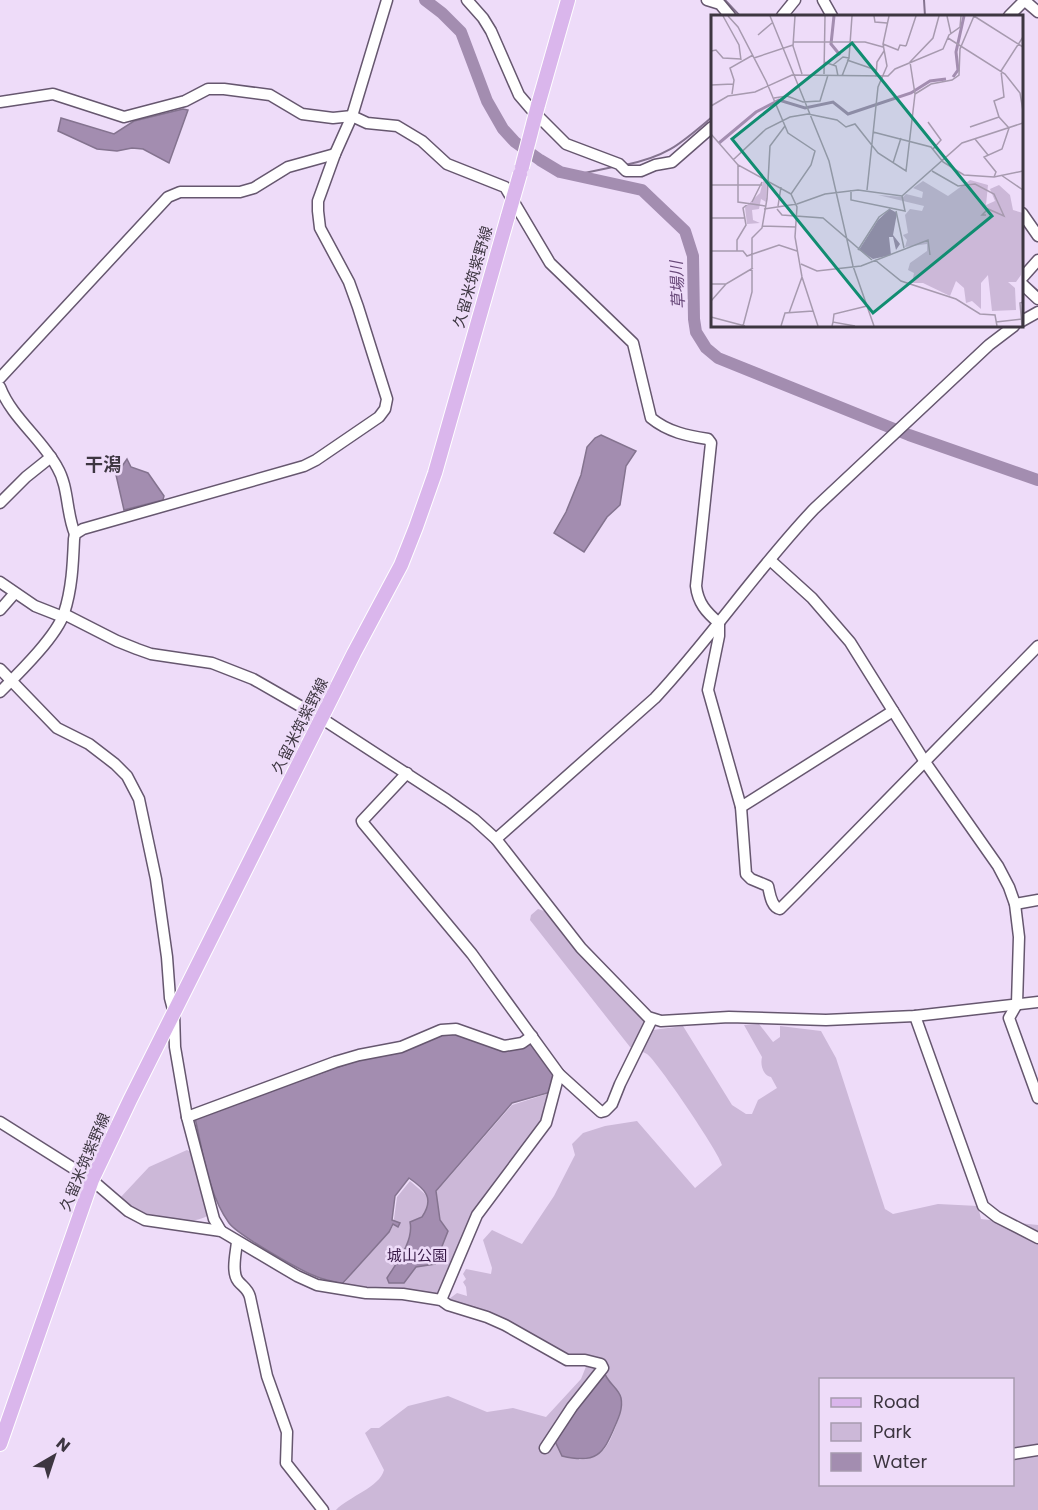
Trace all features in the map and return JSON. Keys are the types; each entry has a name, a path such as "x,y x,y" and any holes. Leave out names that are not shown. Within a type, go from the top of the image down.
{"main road":[{"name":"久留米筑紫野線","path":"0,1444 92,1180 321,718 401,565 416,527 435,472 568,0"}],"street":[{"path":"75,534 83,529 129,515 304,466 379,417 385,409 387,399 358,307 349,282 320,228 318,201 352,116 387,0"},
{"path":"467,0 491,31 519,94 566,144 619,164 626,171 641,171 655,165 672,162 711,128"},
{"path":"707,0 720,4 729,15"},
{"path":"783,15 795,0"},
{"path":"823,0 831,15"},
{"path":"1011,15 1025,0 1038,12"},
{"path":"0,102 53,94 124,117 185,101 208,89 270,95 303,114 333,118 352,116 367,123 397,126 422,141 447,164 505,187 550,263 633,343 651,418 685,436 708,439 711,442 696,586 697,598 702,607 719,623 719,636 708,690 741,807 746,874 751,879 768,886 773,906 780,909 1038,646"},
{"path":"0,378 168,196 180,192 240,192 254,188 288,167 335,154"},
{"path":"1023,214 1038,236"},
{"path":"1023,277 1038,260"},
{"path":"1023,285 1038,299"},
{"path":"1023,320 1038,312"},
{"path":"496,839 655,698 814,509 989,345 1013,327"},
{"path":"0,387 16,415 59,469 75,534 68,596 63,615 53,633 0,692"},
{"path":"0,503 26,477 51,457"},
{"path":"770,560 812,598 849,642 925,762 998,866 1009,887 1015,904 1019,937 1015,996 1017,1004 1010,1018 1038,1098"},
{"path":"0,582 14,594 46,612 63,615 137,649 151,654 212,663 234,670 321,718 407,773 459,808 496,839 581,948 637,1007 652,1019 661,1022 729,1017 826,1020 915,1016 1038,1002"},
{"path":"0,610 14,594"},
{"path":"0,669 57,728 104,754 127,776 141,806 156,879 167,957 170,998 174,1013 175,1047 187,1117 214,1219 221,1231 307,1282 366,1293 403,1294 441,1300 448,1305 488,1317 505,1325 567,1360 585,1360 601,1364 603,1368 572,1407 545,1448"},
{"path":"741,807 893,711"},
{"path":"407,773 362,821 363,823 471,954 560,1074 600,1112 605,1111 612,1104 652,1019"},
{"path":"1015,904 1038,900"},
{"path":"915,1016 983,1206 997,1217 1038,1238"},
{"path":"187,1117 335,1062 401,1047 441,1030 456,1029 504,1046 522,1043 532,1036"},
{"path":"441,1300 477,1215 546,1123 560,1074"},
{"path":"0,1122 92,1180 128,1211 145,1220 221,1231"},
{"path":"237,1242 234,1272 236,1279 248,1290 267,1376 287,1432 286,1463 323,1510"},
{"path":"1014,1454 1038,1450"}],"green space":[{"path":"538,909 544,911 653,1030 683,1026 732,1105 746,1114 752,1114 758,1100 777,1088 771,1077 764,1072 762,1057 744,1025 759,1024 773,1042 780,1037 780,1026 821,1031 836,1058 885,1209 893,1214 938,1204 978,1206 981,1219 1038,1225 1038,1510 336,1510 376,1482 384,1470 365,1433 371,1428 379,1428 408,1406 448,1396 487,1412 513,1408 546,1417 581,1379 589,1359 568,1357 455,1305 449,1299 457,1293 467,1296 463,1282 466,1279 463,1274 466,1269 491,1274 492,1268 483,1240 492,1230 522,1244 554,1196 575,1155 572,1144 583,1133 605,1126 637,1121 695,1188 722,1165 700,1127 653,1060 647,1054 630,1047 530,920 531,915","holes":["604,1372 622,1407 605,1448 597,1454 579,1460"]},
{"name":"城山公園","path":"550,1093 546,1118 495,1187 440,1296 342,1286 388,1234 393,1226 397,1197 410,1181 425,1194 437,1191 512,1105"},
{"path":"187,1150 191,1152 207,1216 182,1222 154,1218 136,1212 120,1198 149,1167"}],"water":[{"path":"183,109 188,110 169,163 143,149 132,148 117,151 97,149 58,131 61,118 114,134 134,121"},
{"path":"601,435 636,451 626,466 620,505 607,517 584,552 554,533 566,512 581,475 587,447"},
{"path":"127,459 131,467 148,473 164,496 163,500 124,510 116,475"},
{"path":"443,1034 460,1034 503,1050 521,1047 532,1041 556,1073 551,1092 512,1103 436,1191 440,1220 448,1231 435,1264 416,1267 404,1283 389,1283 387,1278 410,1237 410,1222 422,1217 428,1204 424,1190 409,1178 395,1196 392,1220 400,1223 398,1227 393,1224 389,1232 342,1284 296,1267 256,1243 229,1223 211,1186 195,1118 364,1058"},
{"path":"604,1371 620,1394 621,1402 619,1416 611,1436 602,1450 591,1458 562,1456 554,1439"}],"waterway":[{"name":"草場川","path":"425,0 461,32 487,101 503,129 515,142 560,172 642,190 685,231 693,256 696,332 706,348 718,358 909,435 1038,480"},
{"path":"725,0 739,15"},
{"path":"924,0 925,15"},
{"path":"625,165 652,158 673,148 711,118"},
{"path":"575,175 613,167"},
{"path":"1024,279 1038,291"}],"district":[{"name":"干潟","path":"103,465"}]}
